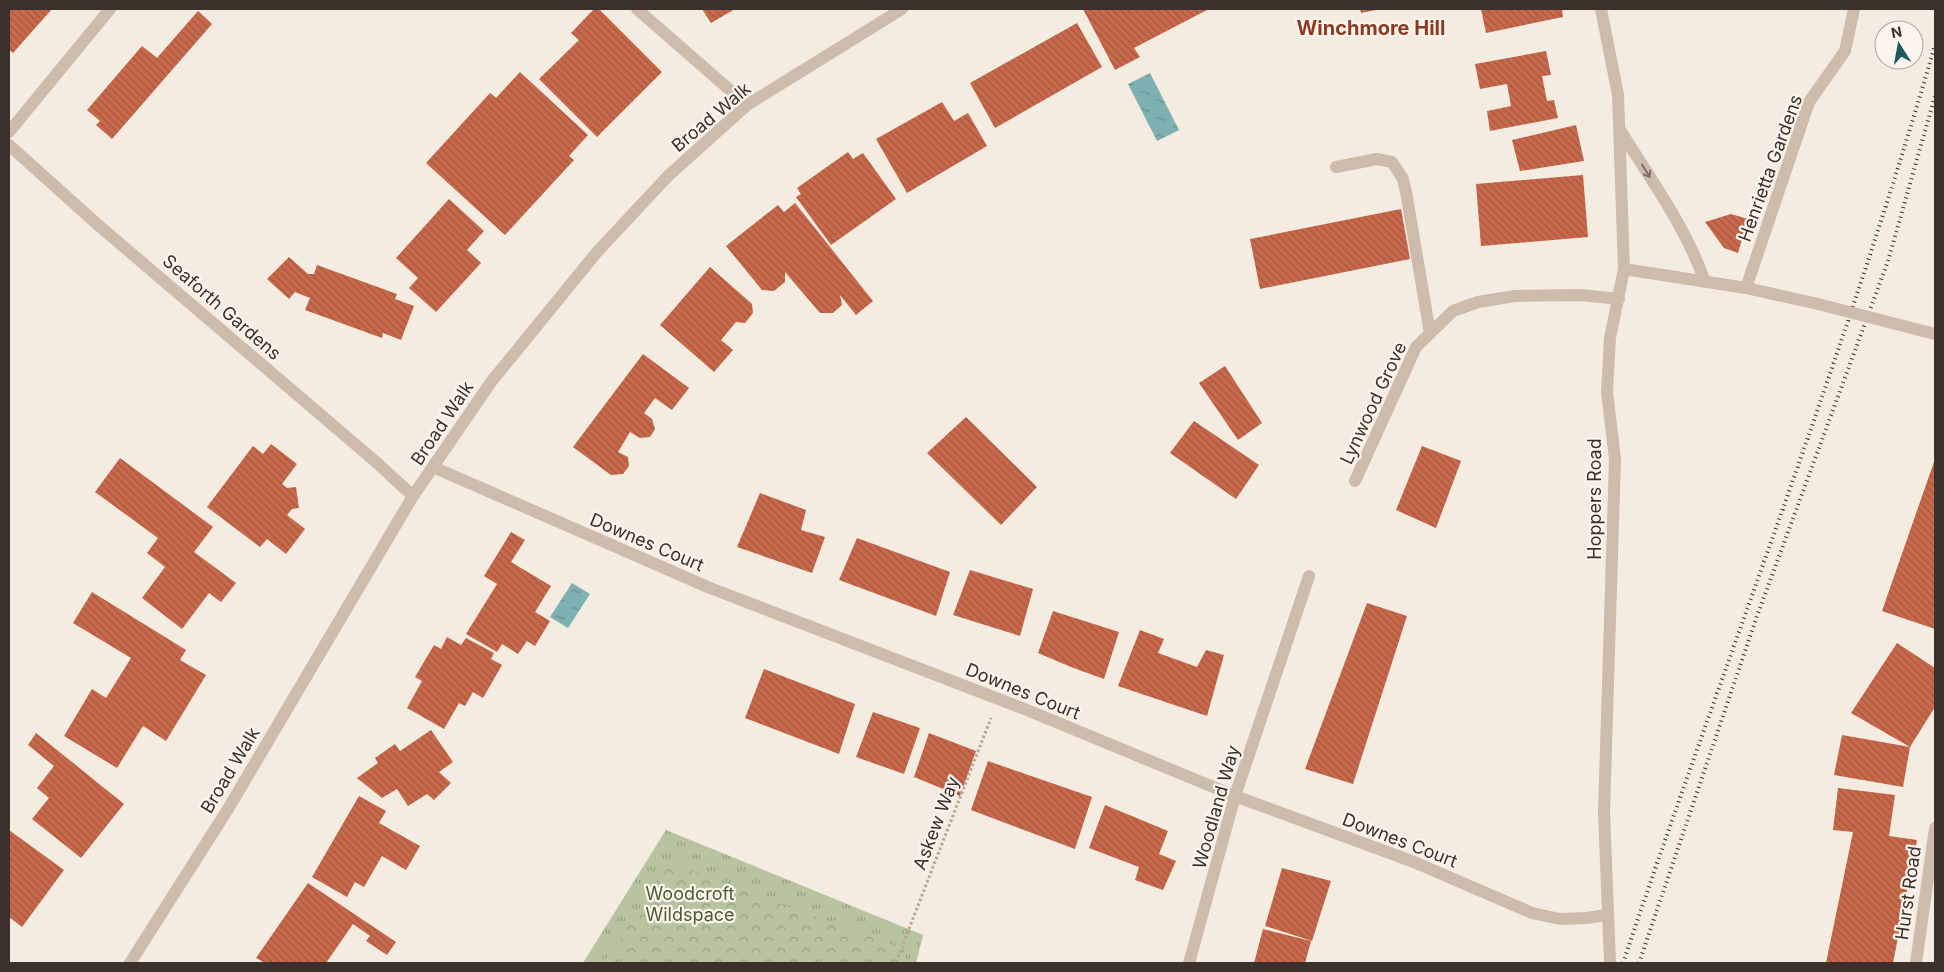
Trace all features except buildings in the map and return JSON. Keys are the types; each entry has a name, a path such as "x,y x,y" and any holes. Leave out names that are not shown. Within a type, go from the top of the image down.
{"street":[{"path":"9,132 110,9"},
{"path":"637,9 747,105"},
{"name":"Broad Walk","path":"130,963 228,809 413,496 491,382 597,252 668,176 747,105 902,9"},
{"name":"Hoppers Road","path":"1601,9 1618,95 1624,269 1610,338 1607,392 1615,459 1604,812 1610,963"},
{"name":"Henrietta Gardens","path":"1746,288 1809,102 1846,51 1854,9"},
{"path":"1620,130 1685,233 1695,253 1705,282"},
{"name":"Seaforth Gardens","path":"9,145 97,224 376,462 413,496"},
{"path":"1336,167 1377,159 1392,162 1398,169 1406,192 1430,333"},
{"path":"1624,269 1746,288 1814,303 1935,334"},
{"name":"Lynwood Grove","path":"1355,481 1416,347 1453,311 1478,302 1515,296 1581,295 1619,299"},
{"name":"Downes Court","path":"433,467 710,588 999,699 1235,796 1414,862 1532,913 1560,919 1607,915"},
{"name":"Woodland Way","path":"1189,963 1235,796 1309,576"},
{"name":"Hurst Road","path":"1916,963 1935,828"}],"path":[{"name":"Askew Way","path":"898,957 999,699"}],"green space":[{"name":"Woodcroft Wildspace","path":"666,830 923,935 916,963 583,963"},
{"name":"Woodcroft Wildspace","path":"669,862 907,950 904,963 604,963"}],"water":[{"path":"1150,73 1179,130 1157,141 1128,84"},
{"path":"572,583 590,594 568,628 550,617"}],"railway":[{"path":"1623,963 1863,277 1935,45"},
{"path":"1639,963 1757,616 1888,261 1935,96"}],"district":[{"name":"Winchmore Hill","path":"1371,28"}]}
